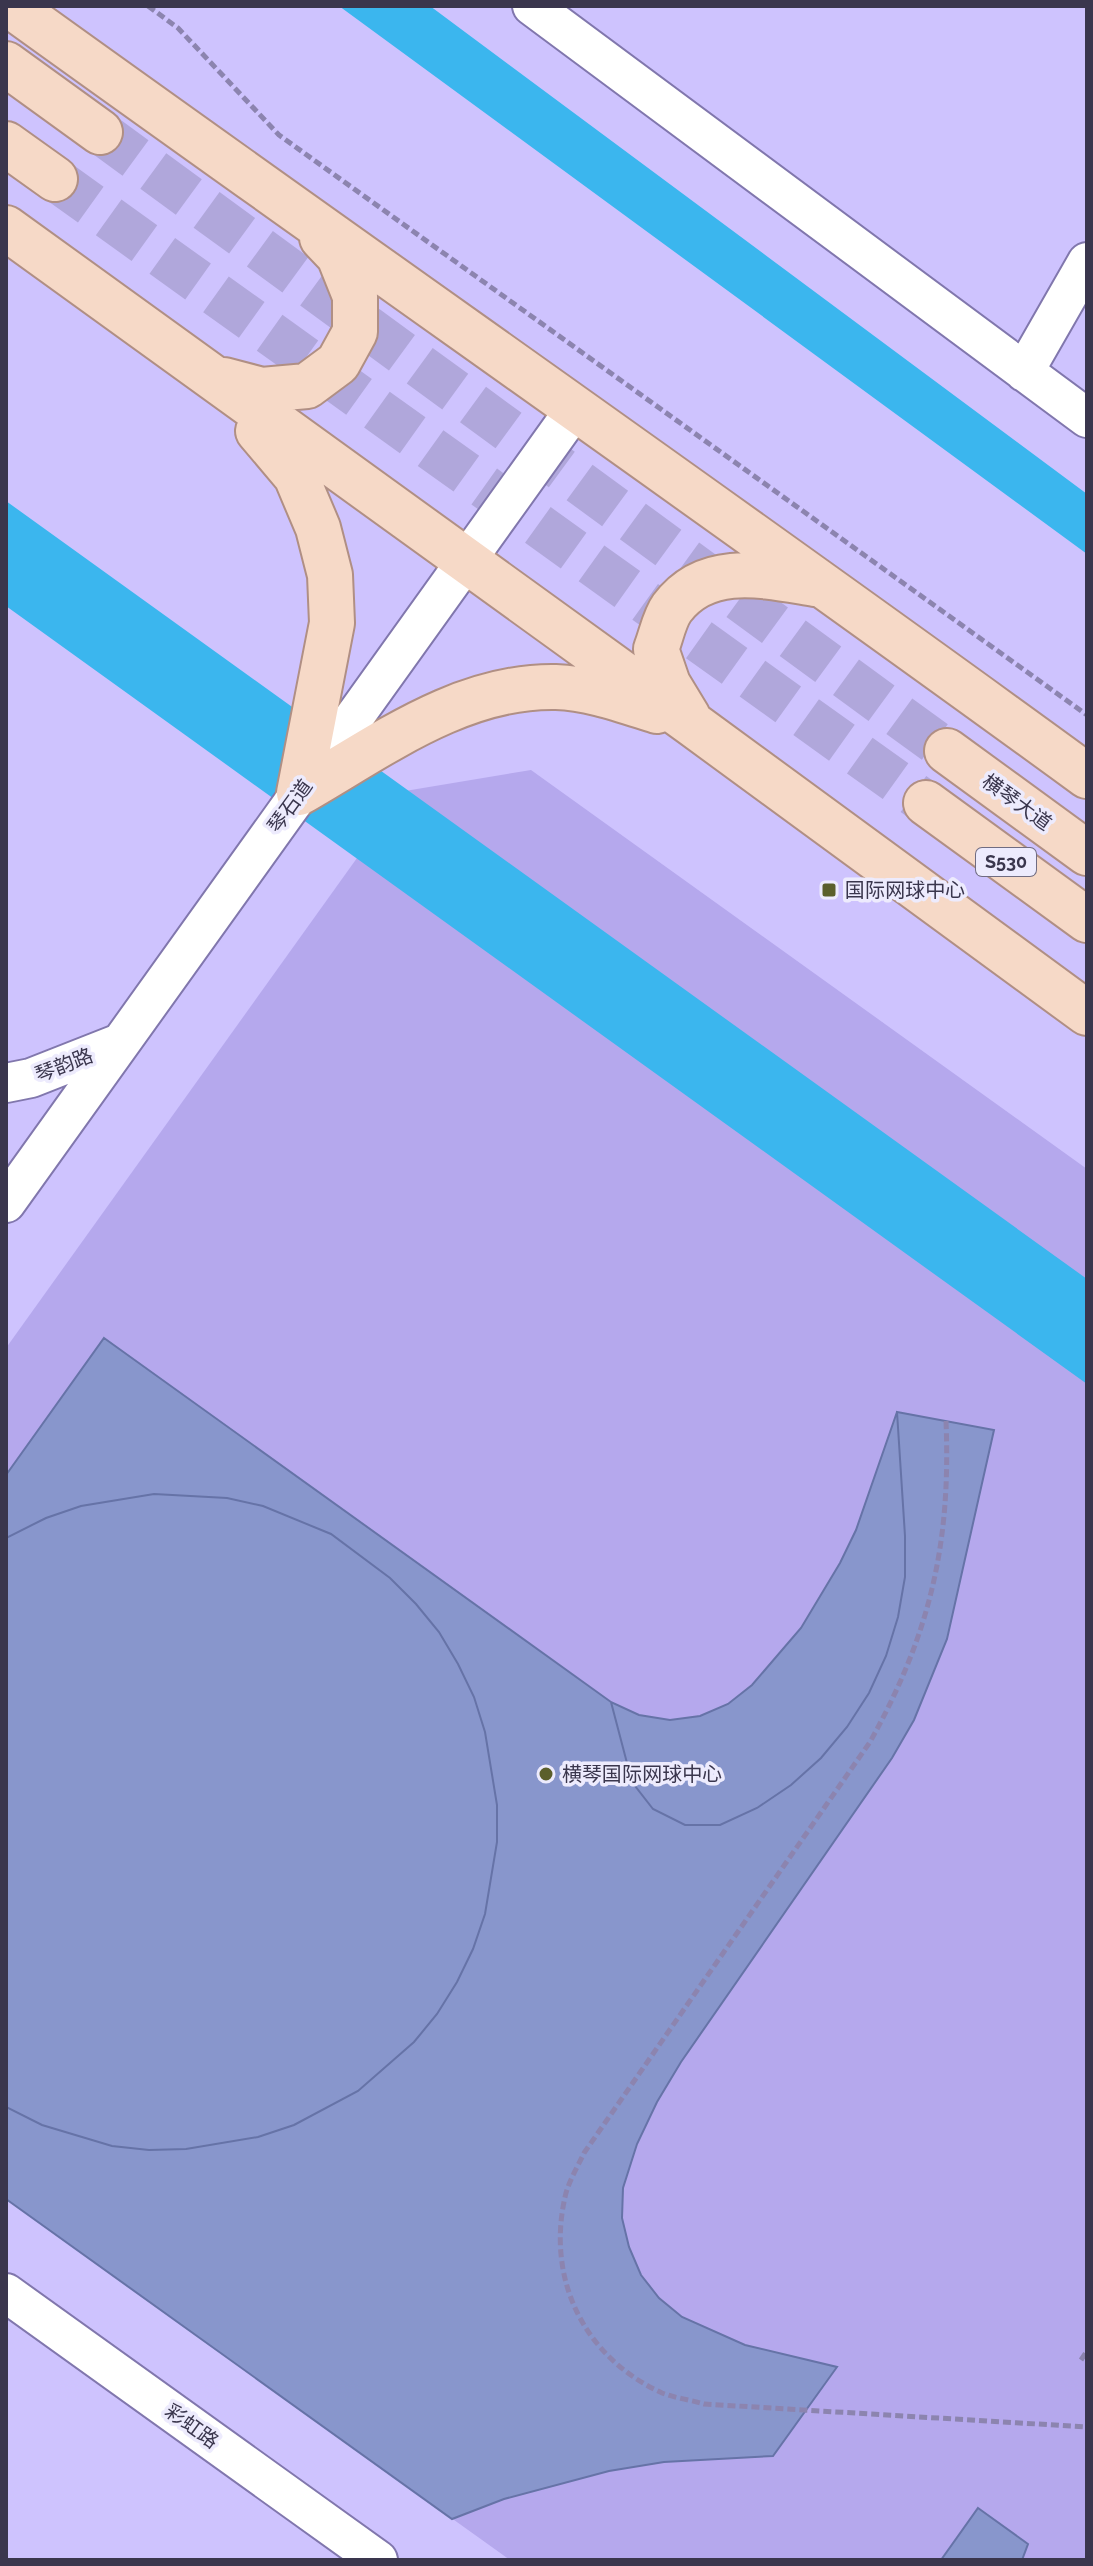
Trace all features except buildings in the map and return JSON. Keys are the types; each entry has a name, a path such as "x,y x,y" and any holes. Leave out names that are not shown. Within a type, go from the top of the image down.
{"main road":[{"path":"11,6 295,211 827,586 1087,776"},
{"path":"6,64 100,132"},
{"path":"6,144 55,179"},
{"path":"211,376 262,390 307,386 338,363 355,332 355,296 339,256 295,211"},
{"path":"6,228 1087,1013"},
{"path":"211,376 296,476 318,528 330,575 332,623 299,793"},
{"path":"691,723 668,684 656,649 671,609 699,583 732,574 827,586"},
{"path":"299,793 434,715 517,690 558,687 616,697 691,723"},
{"name":"横琴大道","path":"947,751 1087,853"},
{"name":"S530","path":"926,803 1087,920"}],"street":[{"path":"532,6 1087,418"},
{"path":"1024,372 1087,262"},
{"name":"琴石道","path":"6,1203 575,409"},
{"name":"琴韵路","path":"6,1083 31,1078 120,1043"},
{"name":"彩虹路","path":"6,2293 378,2560"}],"path":[{"path":"148,6 178,28 279,135 1087,715"},
{"path":"946,1421 948,1469 939,1564 927,1611 903,1679 870,1742 584,2153 567,2190 560,2231 562,2272 575,2311 598,2346 628,2374 664,2394 704,2404 1087,2427"},
{"path":"1081,2360 1087,2351"}],"shaded area":[{"name":"横琴国际网球中心","path":"531,770 1087,1169 1087,2560 510,2560 6,2199 6,1348 405,791"}],"water":[{"path":"339,6 430,6 1087,494 1087,554"},
{"path":"6,501 1087,1279 1087,1384 6,606"}],"tunnel":[{"path":"100,132 947,751"},
{"path":"55,179 926,803"}],"place":[{"name":"国际网球中心","path":"829,890"},
{"name":"横琴国际网球中心","path":"546,1774"}]}
